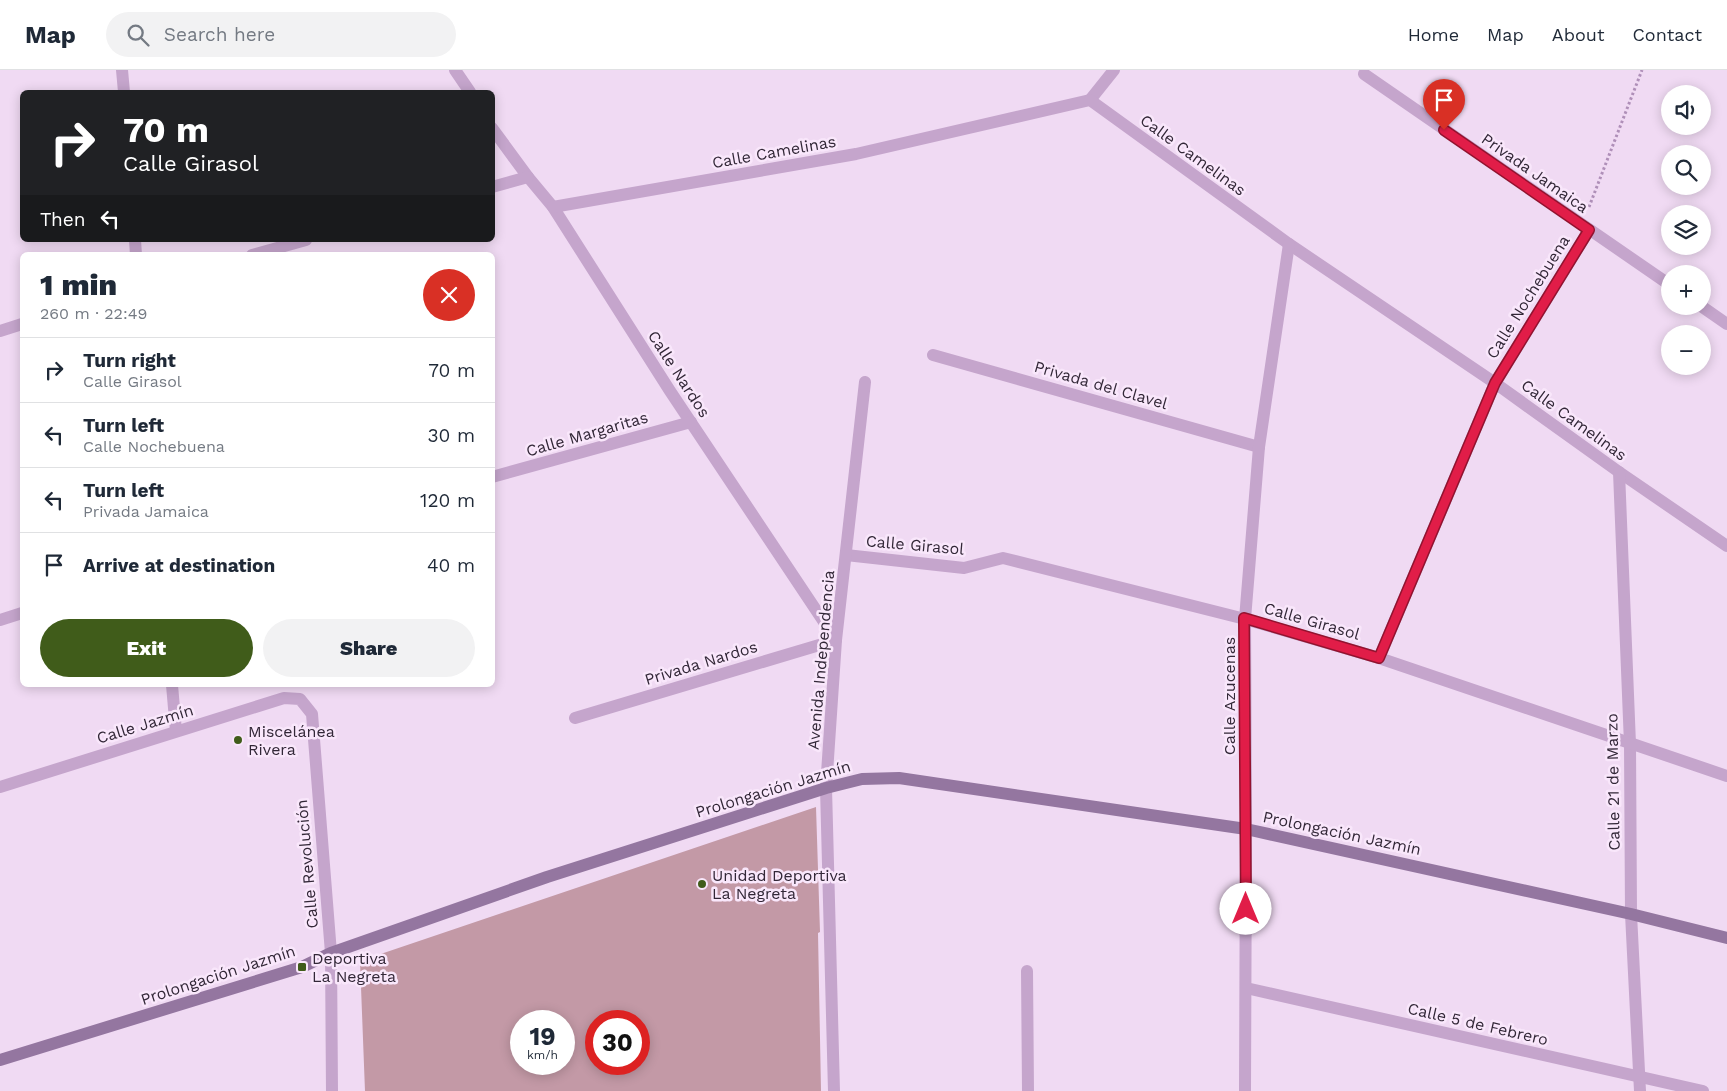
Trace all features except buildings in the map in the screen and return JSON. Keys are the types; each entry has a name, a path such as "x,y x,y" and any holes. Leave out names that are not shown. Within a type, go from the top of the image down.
{"street":[{"path":"122,70 124,90"},
{"path":"455,70 469,90"},
{"path":"1090,100 1114,70"},
{"name":"Privada Jamaica","path":"1364,74 1661,279"},
{"name":"Calle Camelinas","path":"553,207 856,154 1090,100 1289,244 1495,383 1619,472 1727,546"},
{"name":"Calle Nardos","path":"495,132 553,207 670,391 836,640"},
{"path":"495,186 528,177"},
{"name":"Calle Nochebuena","path":"1379,658 1495,383 1589,230"},
{"path":"263,252 299,242"},
{"name":"Calle Azucenas","path":"1245,1091 1246,829 1244,618 1259,447 1289,244"},
{"path":"1711,313 1727,324"},
{"path":"0,331 20,325"},
{"name":"Privada del Clavel","path":"933,355 1259,447"},
{"name":"Avenida Independencia","path":"834,1091 826,788 836,640 865,382"},
{"name":"Calle Margaritas","path":"495,476 691,422"},
{"name":"Calle 21 de Marzo","path":"1619,472 1630,744 1631,914 1640,1091"},
{"name":"Calle Girasol","path":"846,556 964,568 1003,558 1244,618 1379,658 1727,776"},
{"path":"0,620 20,614"},
{"name":"Privada Nardos","path":"574,718 836,640"},
{"path":"172,687 176,731"},
{"name":"Calle Jazmín","path":"0,787 284,698 300,699"},
{"name":"Calle Revolución","path":"300,699 312,714 331,953 332,1091"},
{"name":"Prolongación Jazmín","path":"0,1060 302,967 331,953 547,877 826,788 862,779 899,778 1246,829 1631,914 1727,938"},
{"path":"1027,971 1028,1091"},
{"name":"Calle 5 de Febrero","path":"1246,988 1703,1091"}],"path":[{"path":"1588,210 1642,70"}],"shaded area":[{"name":"Unidad Deportiva La Negreta","path":"816,807 820,932 818,933 821,1091 365,1091 360,961"}],"place":[{"name":"Miscelánea Rivera","path":"238,740"},
{"name":"Unidad Deportiva La Negreta","path":"702,884"},
{"name":"Deportiva La Negreta","path":"302,967"}],"route":[{"path":"1246,909 1244,618 1379,658 1495,383 1589,230 1444,130"}]}
